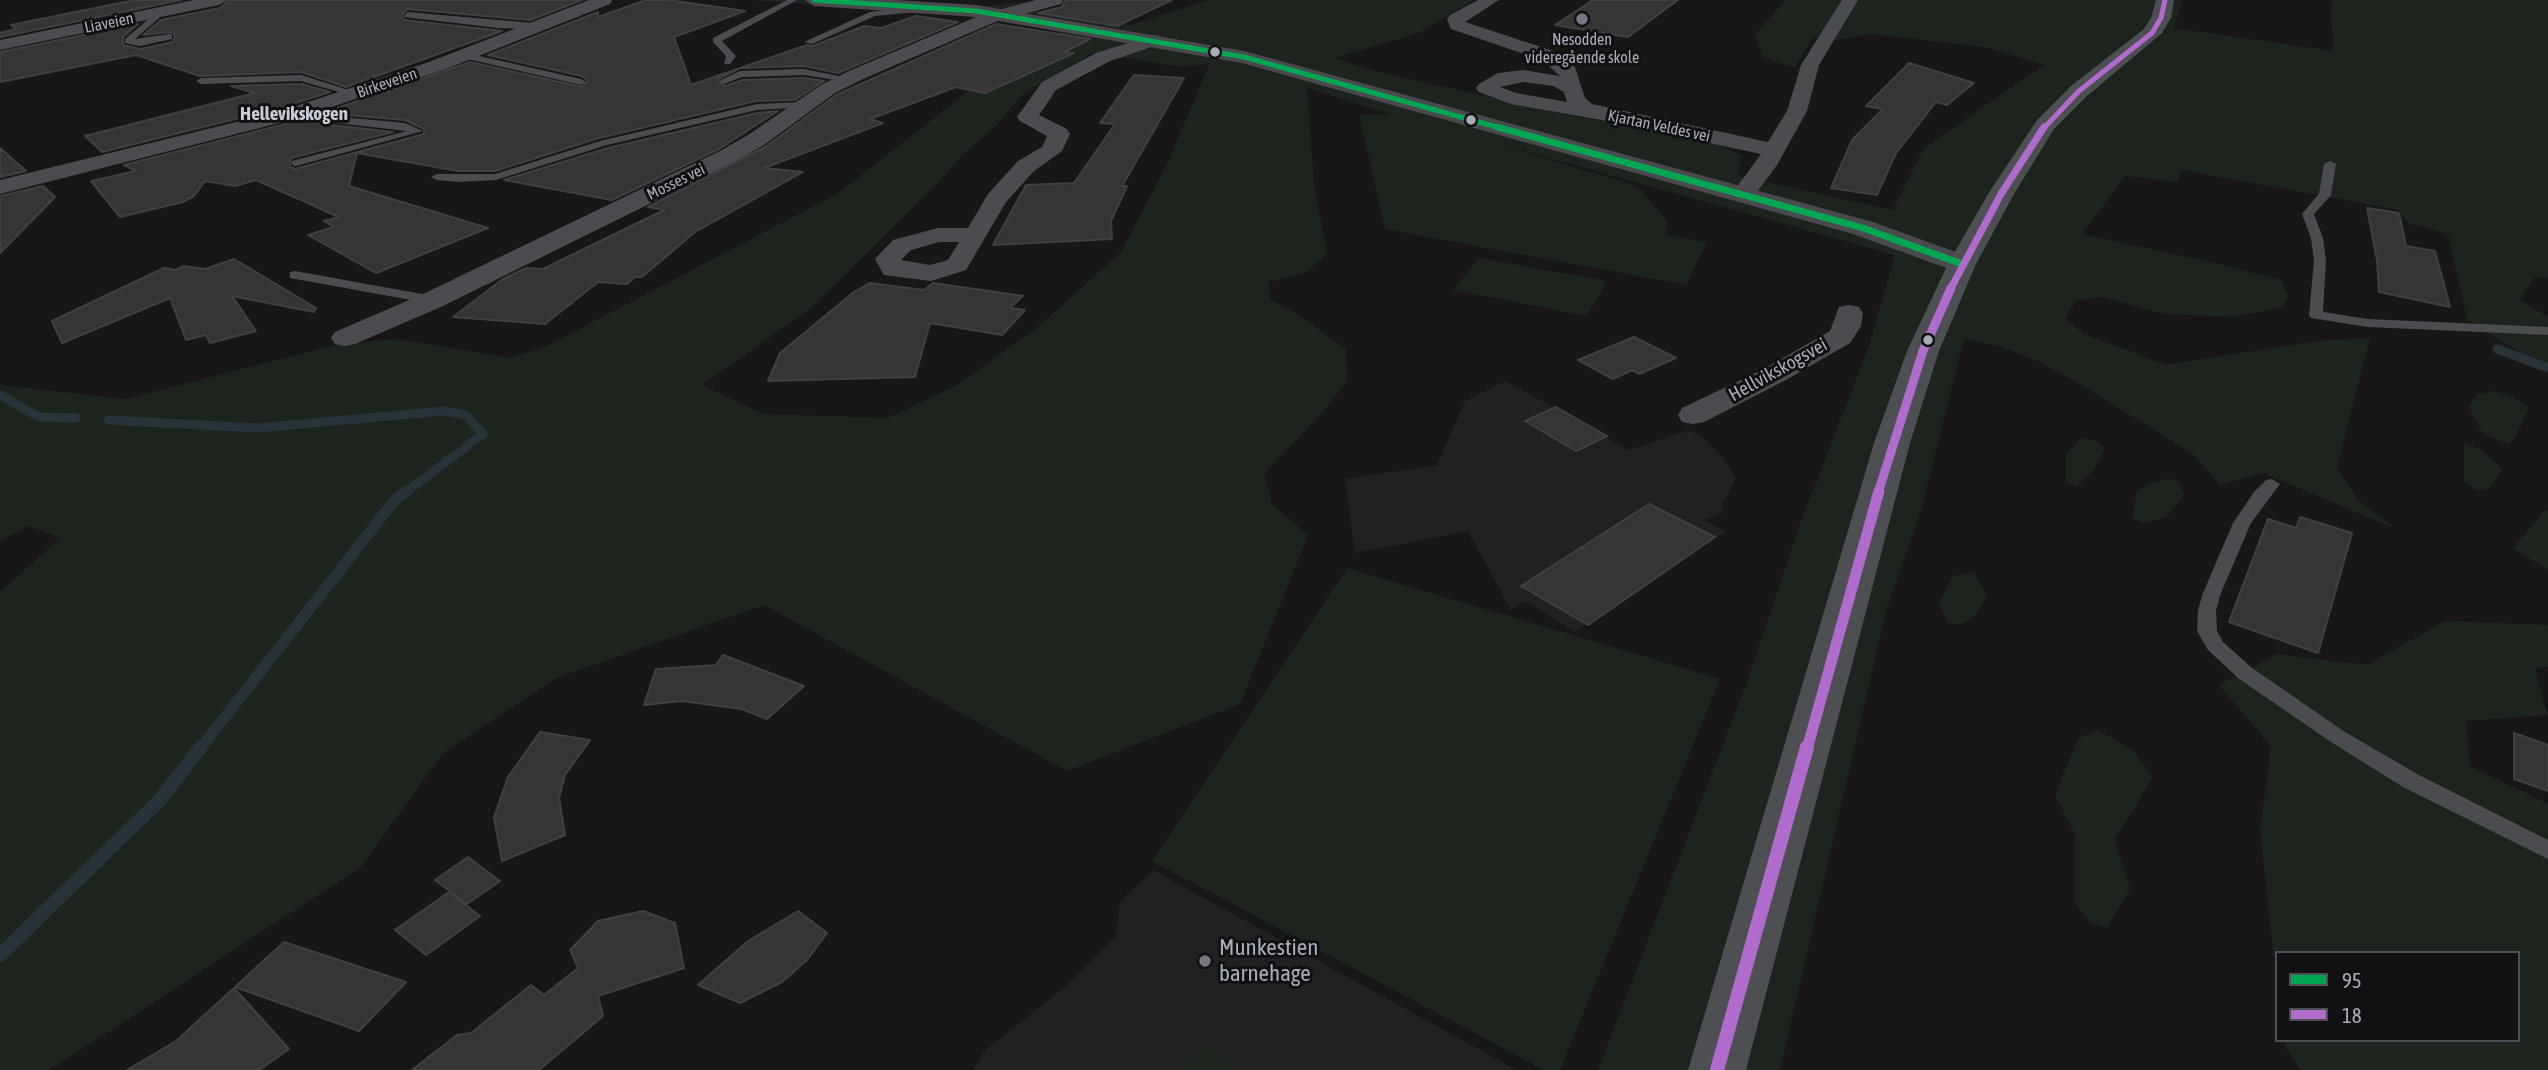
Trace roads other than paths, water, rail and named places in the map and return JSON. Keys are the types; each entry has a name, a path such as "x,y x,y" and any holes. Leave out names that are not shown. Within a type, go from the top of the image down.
{"main road":[{"path":"814,0 935,7 1000,15 1154,40 1286,67 1863,228 1967,253"},
{"path":"1717,1070 1892,443 1923,351 1967,253 2016,168 2045,125 2078,90 2152,33 2161,18 2165,0"}],"street":[{"name":"Liaveien","path":"6,41 219,0"},
{"name":"Birkeveien","path":"0,187 156,150 356,94 604,0"},
{"name":"Mosses vei","path":"345,338 433,300 729,156 756,140 804,104 848,79 1000,15 1055,0"},
{"name":"Kjartan Veldes vei","path":"1491,0 1456,19 1457,25 1549,56 1568,71 1576,100 1585,108 1774,150"},
{"path":"1743,195 1797,111 1811,65 1850,0"},
{"path":"1103,57 1129,36"},
{"path":"976,235 996,198 1026,166 1051,150 1059,134 1027,117 1049,86 1103,57 1154,40"},
{"path":"1571,88 1542,78 1514,76 1491,81 1486,88 1511,98 1603,114"},
{"name":"Hellvikskogsvei","path":"1693,415 1774,375 1840,337 1847,326 1849,313"}],"lane":[{"path":"727,62 732,58 716,40 793,0"},
{"path":"808,42 873,14 935,7"},
{"path":"162,12 128,41 140,43 169,37"},
{"path":"407,15 533,26"},
{"path":"462,55 582,82"},
{"path":"724,80 740,74 804,72 848,79"},
{"path":"201,81 301,78 356,94"},
{"path":"437,177 496,177 604,143 757,107 804,104"},
{"path":"288,115 385,124 418,131 296,163"},
{"path":"2330,163 2325,195 2308,214 2317,238 2320,261 2316,315 2368,323 2548,331"},
{"path":"295,275 433,300"},
{"path":"2272,484 2260,496 2242,523 2212,593 2207,610 2207,631 2215,646 2245,673 2338,737 2411,781 2548,850"}],"waterway":[{"path":"2497,349 2548,368"},
{"path":"0,395 39,417 76,418"},
{"path":"108,420 257,428 445,411 466,415 483,434 405,493"},
{"path":"200,749 394,501 407,491"},
{"path":"0,955 159,801 201,747"}],"place":[{"name":"Nesodden videregående skole","path":"1582,19"},
{"name":"Munkestien barnehage","path":"1205,961"}],"district":[{"name":"Hellevikskogen","path":"294,114"}]}
